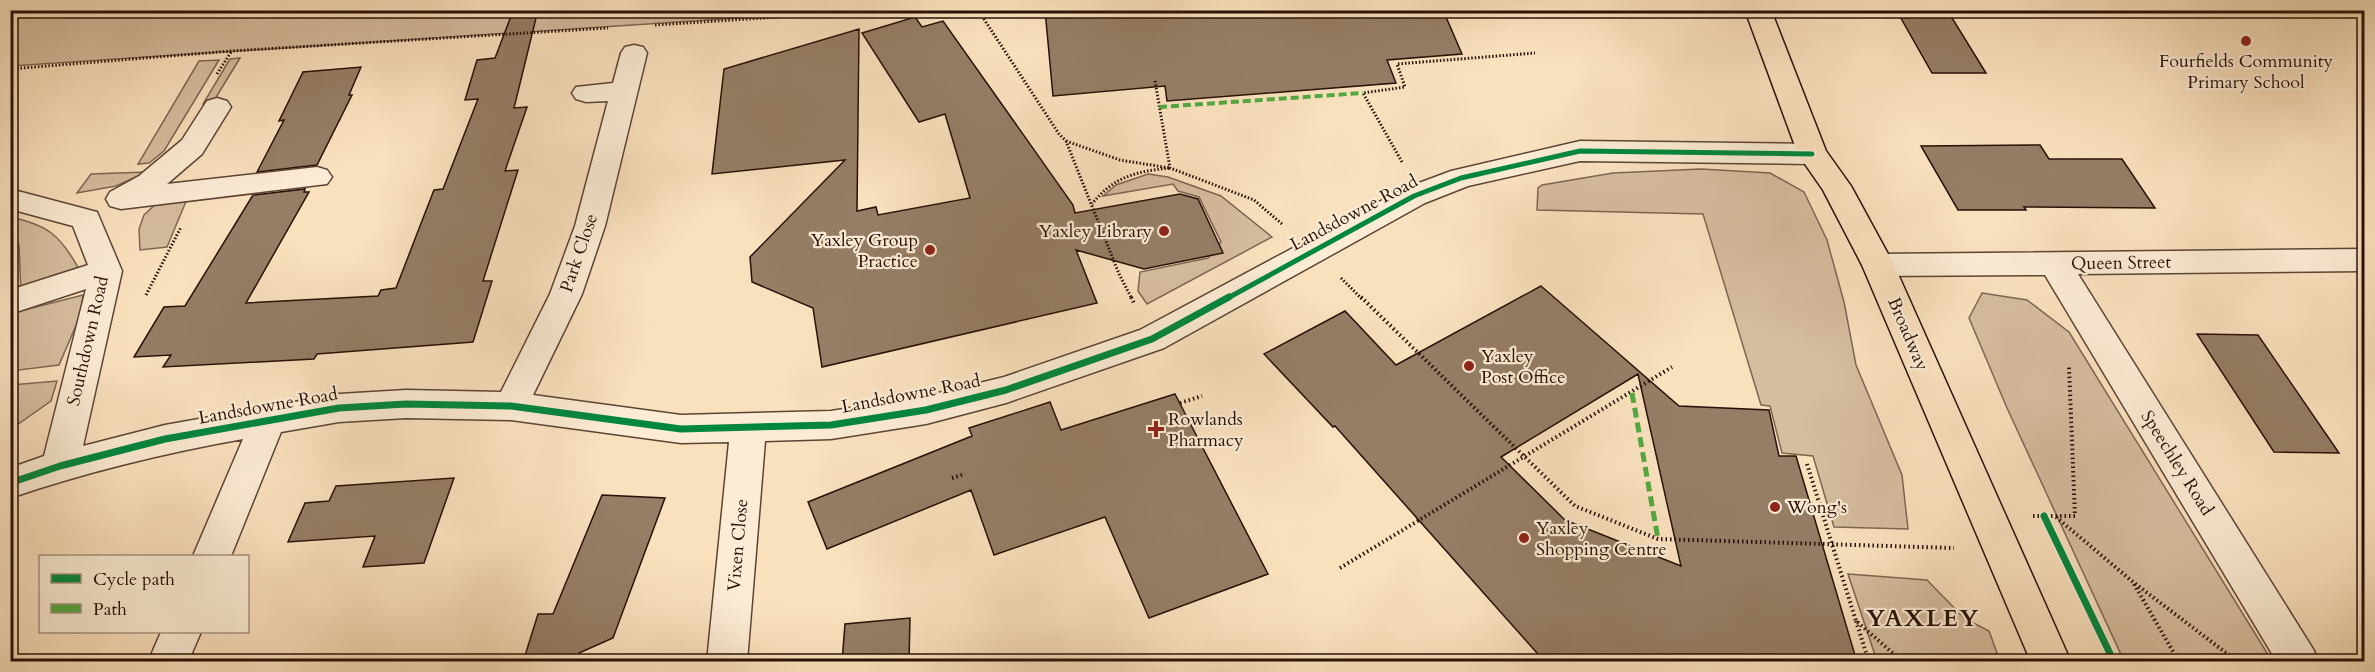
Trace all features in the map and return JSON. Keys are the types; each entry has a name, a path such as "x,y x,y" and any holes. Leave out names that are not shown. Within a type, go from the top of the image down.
{"main road":[{"name":"Broadway","path":"1758,10 1812,154 1836,186 1878,265 2051,662"}],"street":[{"name":"Park Close","path":"511,406 566,294 590,226 634,53"},
{"path":"586,93 624,91"},
{"path":"10,199 86,219 149,183 192,147 216,107"},
{"name":"Landsdowne Road","path":"10,483 60,466 165,439 339,408 406,404 511,406 681,429 831,425 926,410 1006,390 1152,339 1414,196 1461,178 1580,151 1812,154"},
{"path":"122,199 317,177"},
{"name":"Southdown Road","path":"60,466 106,272 86,219"},
{"name":"Queen Street","path":"1878,265 2364,260"},
{"name":"Speechley Road","path":"2055,264 2299,662"},
{"path":"10,302 106,272"},
{"path":"212,555 269,420"},
{"name":"Vixen Close","path":"727,662 748,428"},
{"path":"168,662 181,633"}],"path":[{"path":"652,25 887,10"},
{"path":"978,10 1059,134 1066,141 1119,274 1152,339"},
{"path":"10,69 231,51 617,27"},
{"path":"1414,196 1405,168 1363,93 1405,87 1397,64 1535,53"},
{"path":"1155,81 1170,168"},
{"path":"1066,141 1120,160 1170,168 1254,200 1313,250 1575,506 1658,539 2003,550"},
{"path":"1092,204 1104,186 1138,171 1170,168"},
{"path":"1987,516 2075,516 2068,339 2085,315"},
{"path":"1340,568 1672,367"},
{"path":"1180,403 1202,396"},
{"path":"1807,464 1869,662"},
{"path":"952,478 965,474"},
{"path":"2044,516 2049,526"},
{"path":"2055,516 2133,582 2238,662"},
{"path":"2133,582 2179,662"},
{"path":"1856,621 1903,662"}],"shaded area":[{"path":"11,11 845,11 11,66"},
{"path":"240,58 212,104 203,104 230,59"},
{"path":"219,60 164,151 149,163 138,164 199,61"},
{"path":"1701,169 1770,173 1804,192 1827,240 1844,302 1856,365 1902,475 1908,529 1834,527 1813,456 1782,453 1770,406 1761,405 1703,214 1537,210 1538,188 1542,185 1613,173"},
{"path":"147,172 116,186 77,193 91,174"},
{"path":"1148,174 1168,177 1221,196 1272,237 1147,304 1138,291 1140,272 1208,258 1221,242 1199,197 1178,191 1173,184 1103,196 1116,185"},
{"path":"187,199 167,247 140,250 139,229 144,215 158,202"},
{"path":"10,217 34,224 52,233 66,248 79,269 21,292 19,246"},
{"path":"1982,293 2027,300 2069,332 2272,661 2124,661 2007,408 1969,318"},
{"path":"83,295 81,314 59,365 11,371 11,338 16,312"},
{"path":"57,381 51,401 11,429 11,385"},
{"path":"1848,574 1927,580 1964,618 1989,631 2000,661 1877,661"}],"building":[{"path":"1045,10 1443,10 1462,54 1387,60 1396,83 1167,101 1165,86 1053,96"},
{"path":"513,11 536,18 514,108 527,107 505,171 518,170 483,281 492,281 473,342 317,354 314,359 163,367 171,355 134,357 164,307 185,306 253,195 305,189 304,192 309,192 246,303 378,296 381,290 396,288 434,190 443,189 478,99 465,100 477,60 495,58"},
{"path":"1898,13 1949,13 1986,73 1932,73"},
{"path":"915,17 922,27 943,21 1073,205 1075,213 1180,194 1198,199 1223,253 1144,269 1076,250 1097,303 822,367 813,308 752,282 750,257 845,160 712,174 724,69 859,29 857,211 876,207 878,215 970,198 945,114 919,122 862,33"},
{"path":"361,67 349,95 352,95 317,165 257,172 284,120 279,121 303,72"},
{"path":"2040,145 2049,159 2122,159 2155,208 2024,207 2026,210 1958,210 1921,146"},
{"name":"Yaxley Shopping Centre","path":"1541,286 1679,406 1769,410 1779,456 1796,456 1857,662 1545,662 1335,426 1333,427 1264,354 1345,311 1396,365","holes":["1638,374 1681,566 1565,520 1501,457"]},
{"path":"2197,334 2258,335 2339,453 2274,452"},
{"path":"1175,394 1268,574 1149,618 1105,517 994,555 971,490 827,549 808,502 972,436 969,428 1050,402 1061,430"},
{"path":"454,478 424,563 363,567 375,536 288,542 305,503 329,501 336,486"},
{"path":"602,495 665,498 613,638 579,653 581,662 523,662 538,614 553,614"},
{"path":"910,618 909,662 842,662 845,624"}],"marked path":[{"path":"1159,107 1363,93"},
{"path":"1632,393 1658,539"}],"cycle path":[{"path":"10,483 60,466 165,439 339,408 406,404 511,406 681,429 831,425 926,410 1006,390 1152,339 1414,196 1461,178 1580,151 1812,154"},
{"path":"2044,516 2114,662"}],"place":[{"name":"Fourfields Community Primary School","path":"2246,41"},
{"name":"Yaxley Library","path":"1164,231"},
{"name":"Yaxley Group Practice","path":"930,250"},
{"name":"Yaxley Post Office","path":"1469,366"},
{"name":"Rowlands Pharmacy","path":"1156,429"},
{"name":"Wong's","path":"1775,507"},
{"name":"Yaxley Shopping Centre","path":"1524,538"}],"district":[{"name":"YAXLEY","path":"1923,618"}]}
